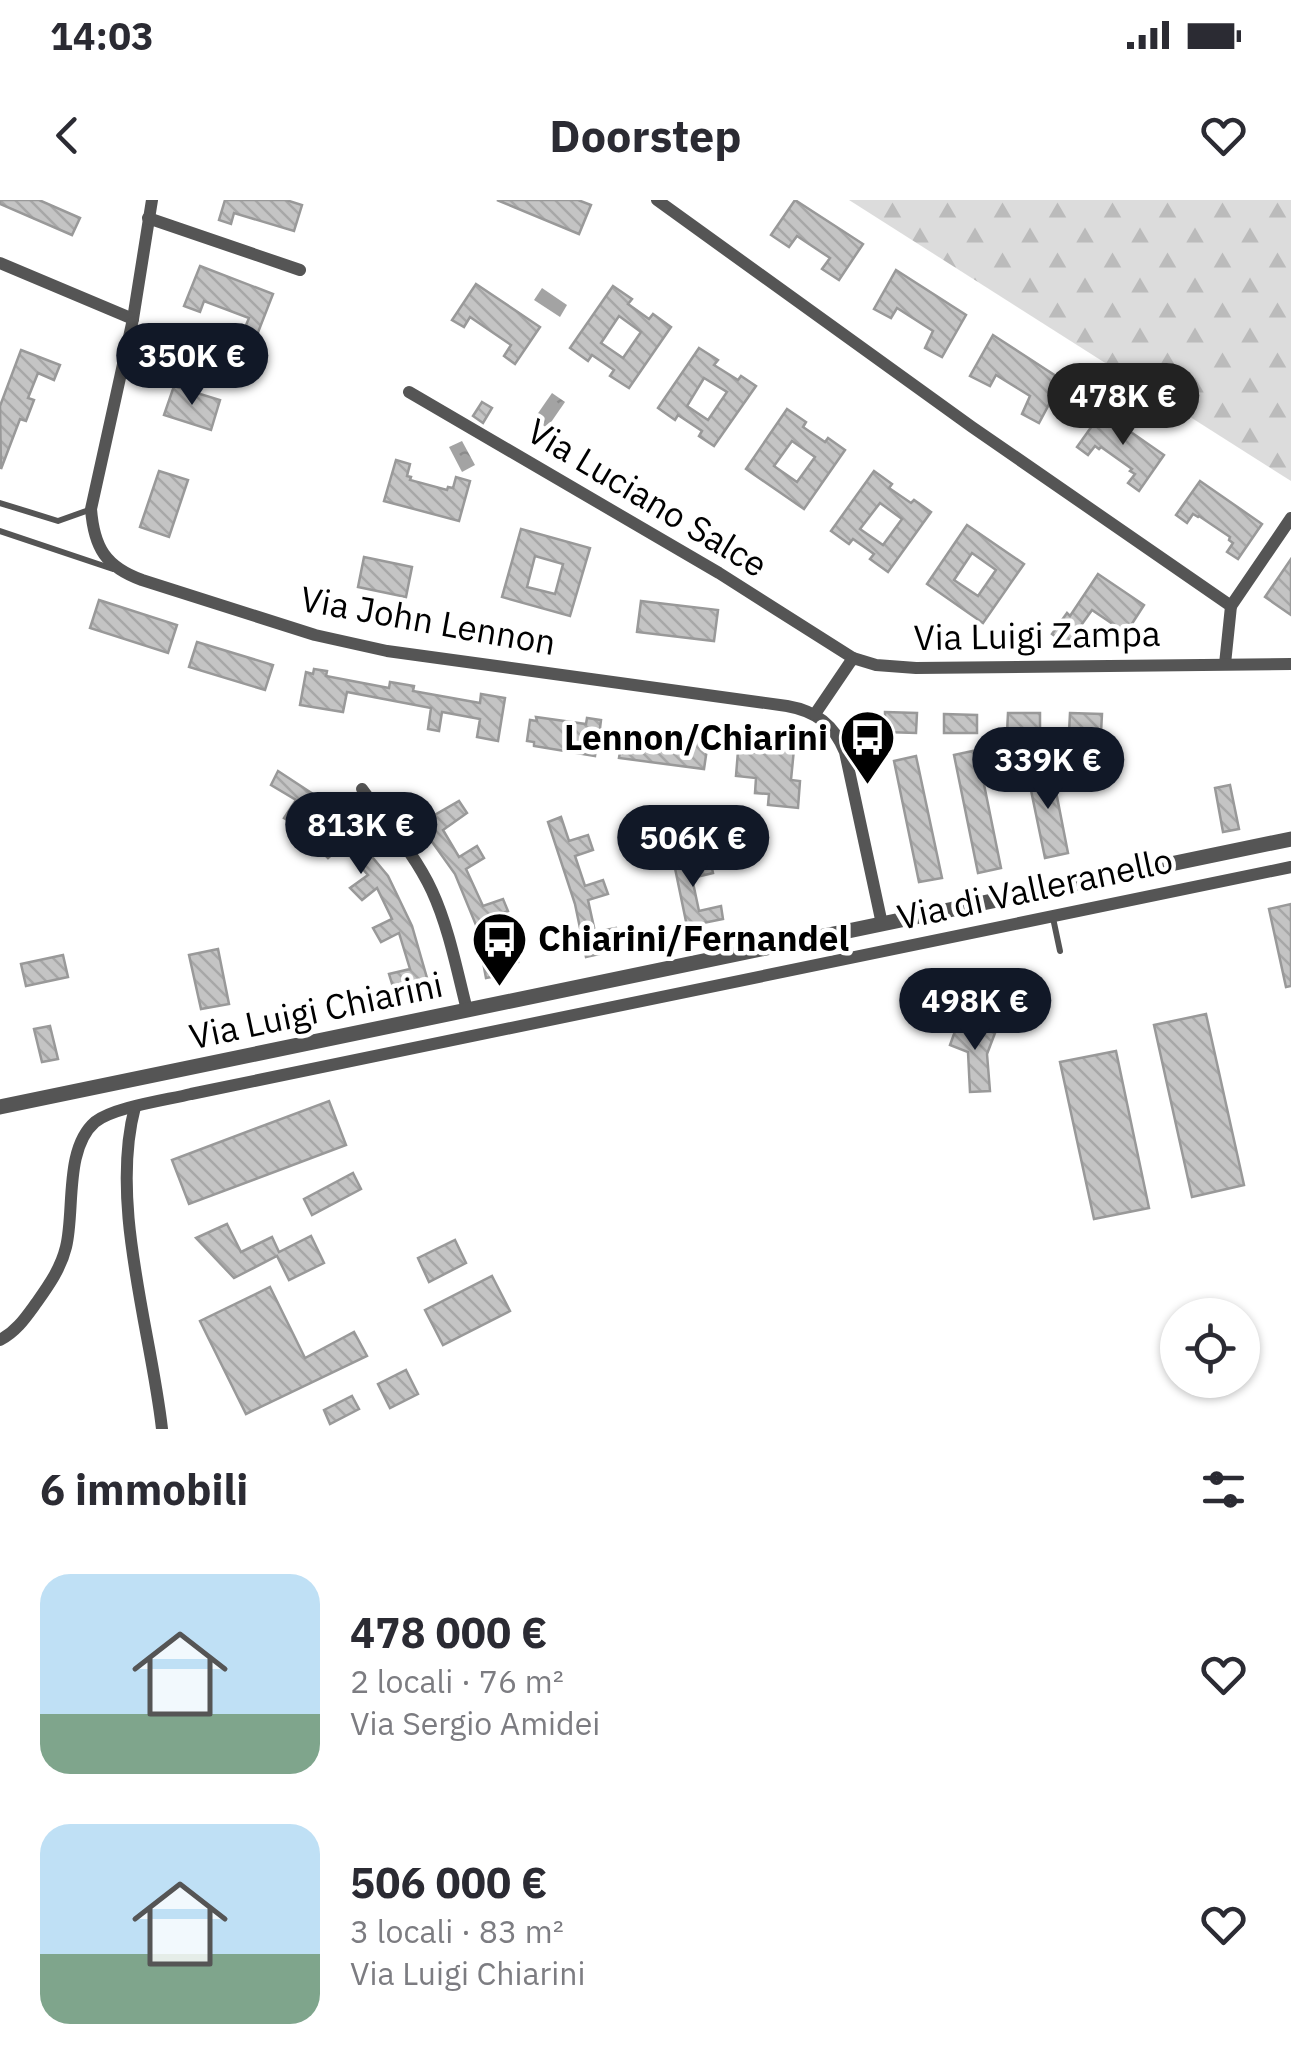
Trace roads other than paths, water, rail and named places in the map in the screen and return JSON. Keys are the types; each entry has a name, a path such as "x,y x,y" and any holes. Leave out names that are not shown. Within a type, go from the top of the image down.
{"street":[{"path":"120,571 102,552 90,510 133,319 152,200"},
{"path":"657,200 972,428 1231,606"},
{"path":"148,218 300,270"},
{"path":"0,263 133,319"},
{"name":"Via Luciano Salce","path":"408,392 719,574 853,658"},
{"path":"1225,664 1231,606 1291,518"},
{"name":"Via John Lennon","path":"120,571 286,626 355,644 422,657 788,706 816,714"},
{"path":"853,658 816,714 846,752 882,924"},
{"name":"Via Luigi Zampa","path":"853,658 885,666 929,668 1291,664"},
{"path":"362,789 432,890 467,1010"},
{"name":"Via Luigi Chiarini","path":"0,1107 1291,839"},
{"name":"Via di Valleranello","path":"0,1340 23,1322 53,1280 68,1234 75,1164 84,1136 102,1117 134,1107 1291,867"},
{"path":"134,1107 126,1146 128,1207 162,1429"}],"lane":[{"path":"0,503 58,521 90,510"},
{"path":"0,531 120,571"},
{"path":"1053,916 1060,952"}],"water":[{"path":"542,288 567,305 560,317 534,300"},
{"path":"552,393 565,402 547,428 534,419"},
{"path":"462,441 475,465 462,472 449,447"}],"place":[{"name":"Lennon/Chiarini","path":"867,787"},
{"name":"Chiarini/Fernandel","path":"499,988"}]}
